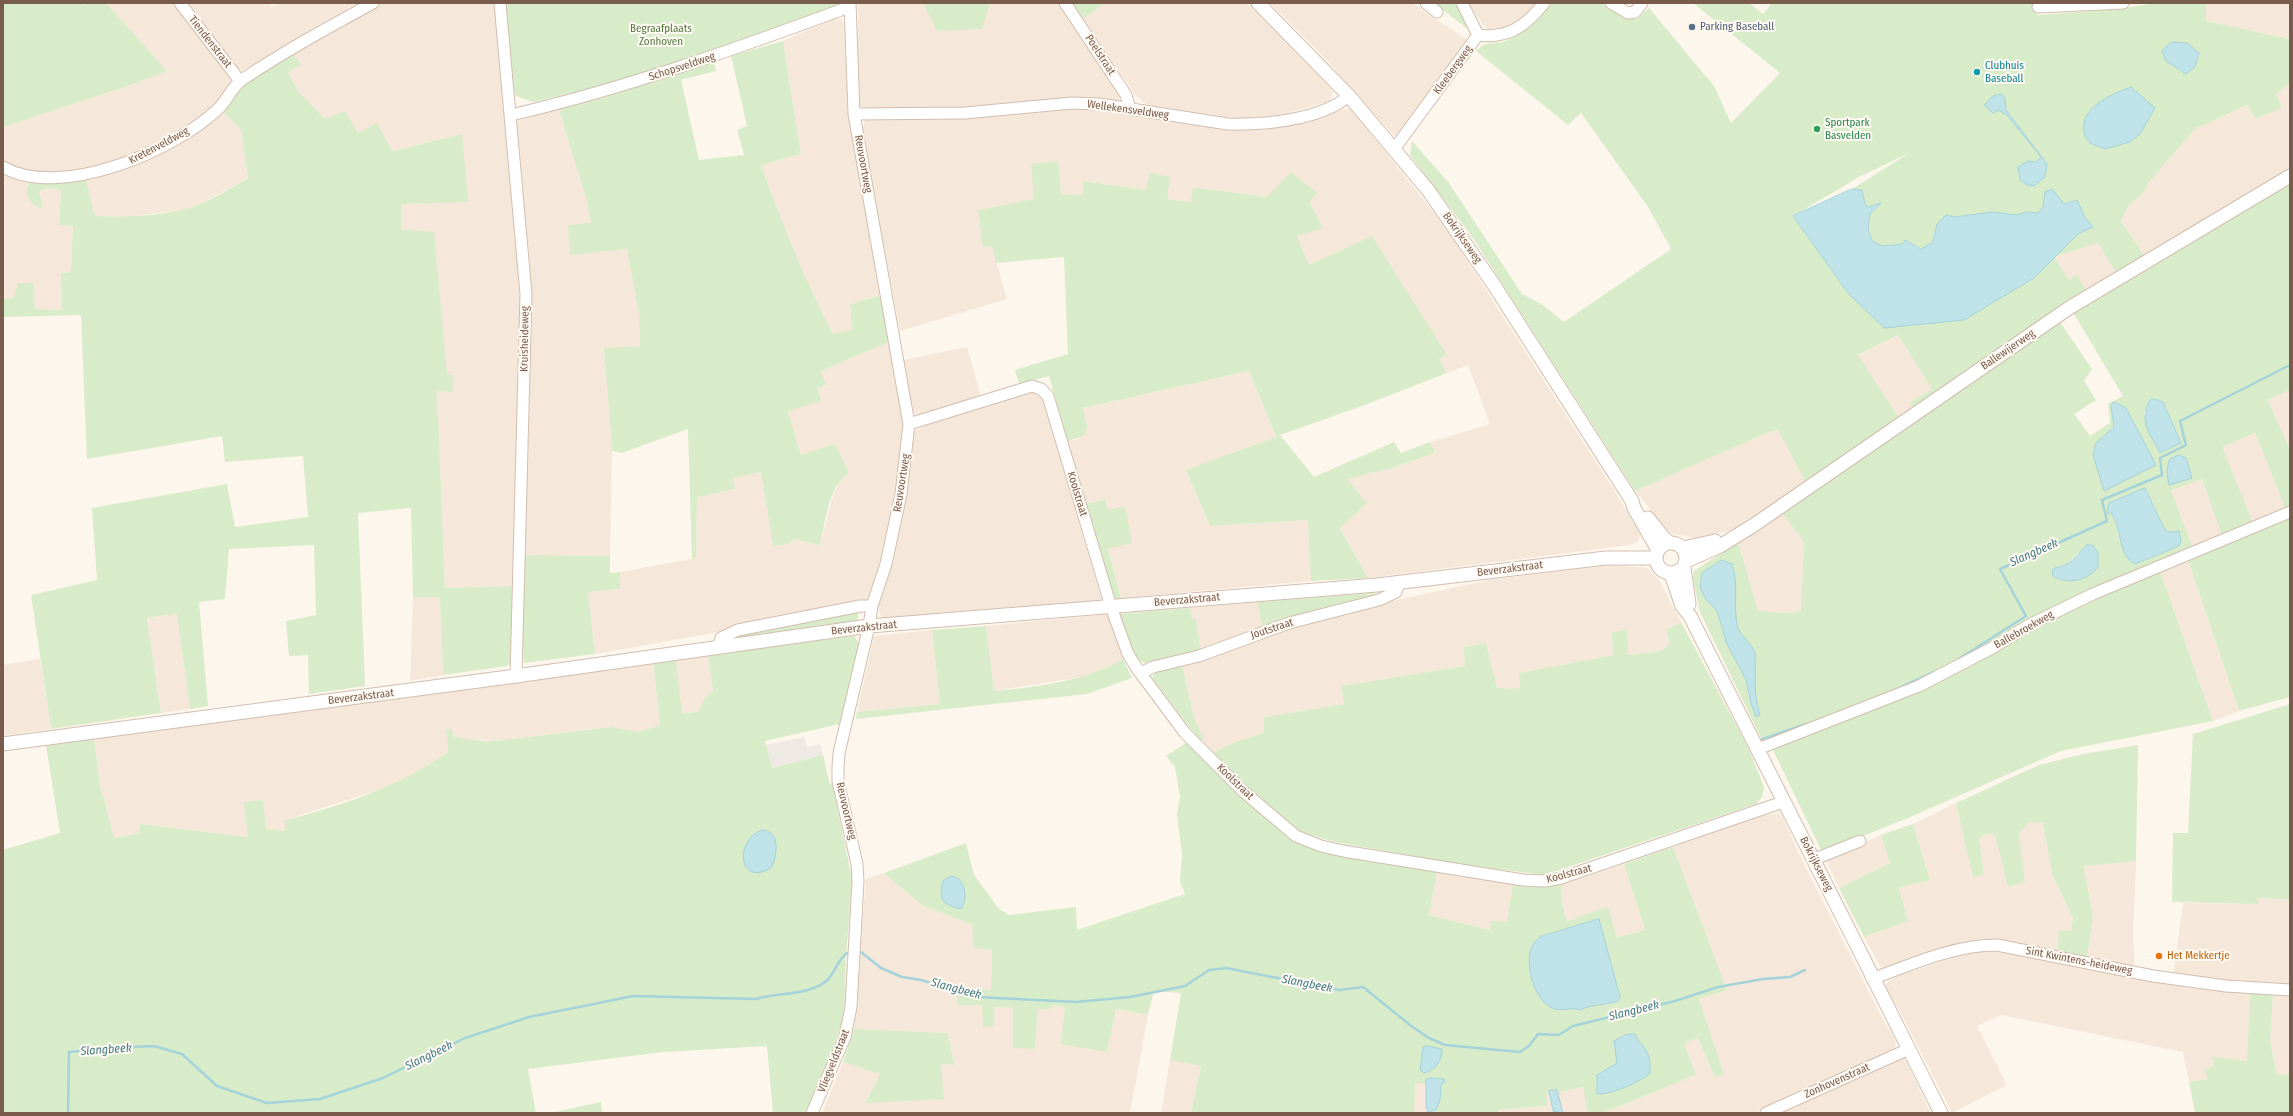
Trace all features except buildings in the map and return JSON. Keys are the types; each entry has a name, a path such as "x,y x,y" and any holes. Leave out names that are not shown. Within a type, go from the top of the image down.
{"street":[{"name":"Tiendenstraat","path":"180,3 240,81"},
{"name":"Kretenveldweg","path":"3,167 20,175 45,177 88,173 126,164 186,134 218,109 240,81 286,51 374,3"},
{"name":"Kruisheideweg","path":"500,3 526,294 516,676"},
{"name":"Poelstraat","path":"1065,3 1126,95 1130,109"},
{"name":"Bokrijkseweg","path":"1258,3 1349,96 1395,148 1462,236 1632,501 1657,554 1662,570 1670,574 1682,606 1690,616 1758,749 1783,802 1815,859 1872,979 1941,1113"},
{"path":"1426,3 1437,12"},
{"path":"1462,3 1478,35"},
{"name":"Kleebergweg","path":"1395,148 1478,35 1501,36 1521,26 1535,16 1544,3"},
{"path":"1611,3 1628,13 1635,12 1642,3"},
{"path":"2038,7 2123,3"},
{"name":"Schopsveldweg","path":"511,115 634,83 706,60 850,5"},
{"name":"Reuvoortweg","path":"850,5 854,114 909,424 901,494 886,564 872,606 869,626 839,753 838,781 857,864 858,882 853,959"},
{"name":"Wellekensveldweg","path":"854,114 965,113 1072,103 1099,104 1228,124 1265,124 1330,109 1349,96"},
{"name":"Ballewijerweg","path":"1685,564 1734,537 2069,308 2290,176"},
{"name":"Koolstraat","path":"909,424 1032,386 1041,389 1048,396 1111,606 1128,654 1185,733 1244,792 1296,836 1321,846 1343,852 1523,880 1545,881 1562,878 1783,802"},
{"name":"Bokrijkseweg","path":"1632,501 1639,506 1664,538 1670,543 1683,548 1690,616"},
{"name":"Ballebroekweg","path":"1758,749 1919,686 1992,648 2031,624 2093,594 2290,512"},
{"name":"Ballewijerweg","path":"1683,548 1734,537"},
{"path":"1657,554 1670,543"},
{"name":"Beverzakstraat","path":"3,744 516,676 869,626 1399,583 1606,558 1657,554"},
{"path":"1670,574 1680,571 1685,564"},
{"name":"Joutstraat","path":"1141,673 1153,667 1199,656 1289,624 1379,600 1396,592 1399,583"},
{"name":"Beverzakstraat","path":"718,647 721,638 738,630 860,606 872,606"},
{"path":"1815,859 1860,841"},
{"name":"Sint Kwintens-heideweg","path":"1872,979 1942,954 1976,945 1997,945 2153,976 2226,986 2290,990"},
{"name":"Vliegveldstraat","path":"812,1113 845,1037 851,1007 853,959"},
{"name":"Zonhovenstraat","path":"1766,1113 1909,1049"}],"shaded area":[{"path":"106,3 173,3 230,75 232,86 211,109 178,132 155,147 111,166 38,174 3,163 3,127 128,86 167,71"},
{"path":"187,3 269,3 272,7 277,3 362,3 309,31 246,69 241,70 236,67"},
{"path":"382,3 495,3 522,304 513,586 445,588 437,391 454,375 447,374 401,231 400,204 462,134 392,151 358,133 325,119 298,91 288,72 300,65 292,52"},
{"path":"858,3 1058,3 1121,97 1119,101 1083,98 971,108 873,109 860,106 858,100"},
{"path":"1105,3 1247,3 1330,88 1333,94 1330,101 1285,114 1239,119 1147,105 1136,96 1083,19"},
{"path":"1270,3 1412,3 1469,41 1401,135 1394,136 1320,53"},
{"path":"1468,3 1539,3 1530,13 1517,22 1504,29 1490,30 1484,26"},
{"path":"2206,3 2290,3 2290,39 2206,21"},
{"path":"835,18 841,19 844,24 849,121 882,298 873,297 850,304 852,330 833,334 811,291 786,235 761,165 801,154 783,41"},
{"path":"2290,83 2290,170 2146,258 2121,221 2129,205 2142,194 2149,182 2195,129 2247,105 2256,119 2282,108 2276,94"},
{"path":"562,108 560,113 587,202 592,224 570,254 627,249 639,315 640,346 604,348 612,451 610,556 524,555 532,297 517,121"},
{"path":"1350,108 1447,229 1615,492 1638,530 1640,535 1638,541 1631,545 1368,578 1340,527 1347,479 1395,467 1435,453 1430,442 1490,424 1468,365 1447,373 1439,359 1446,356 1309,266 1297,236 1267,197 1193,187 1192,202 1167,199 1150,174 1147,190 1083,181 1083,194 1061,195 1031,165 1035,199 978,210 984,247 992,246 1007,299 900,331 862,130 865,120 988,117 1065,109 1088,109 1237,130 1264,130"},
{"path":"222,111 241,130 248,178 202,203 179,211 124,217 95,216 86,179 140,164 166,151 190,136"},
{"path":"3,172 15,178 30,180 26,186 42,201 38,192 45,188 61,190 59,225 73,225 71,272 61,273 62,310 34,309 32,283 14,297 3,299"},
{"path":"2098,243 2117,275 2087,292 2069,280 2054,257"},
{"path":"1898,335 1932,389 1910,402 1913,407 1899,418 1858,356"},
{"path":"891,341 905,429 904,456 888,540 870,597 866,600 708,634 595,654 588,592 620,589 620,572 696,558 697,497 735,489 733,478 761,472 773,546 788,544 795,539 820,546 832,499 840,479 849,473 801,455 788,411 817,389 826,386 821,371"},
{"path":"967,347 981,396 921,416 915,414 912,409 904,360"},
{"path":"1249,371 1276,438 1186,470 1210,526 1309,520 1311,581 1121,598 1108,548 1125,507 1108,510 1105,499 1085,504 1068,441 1078,439 1087,425 1083,408"},
{"path":"1035,390 1042,397 1102,601 887,619 881,617 878,607 902,517 910,472 913,432 924,426"},
{"path":"2290,390 2290,450 2268,400"},
{"path":"1778,430 1806,483 1733,530 1696,538 1673,534 1666,528 1635,491 1769,432"},
{"path":"2255,433 2285,508 2253,523 2221,447"},
{"path":"2202,479 2222,536 2193,548 2170,492"},
{"path":"1783,514 1804,541 1802,611 1790,613 1758,611 1738,542"},
{"path":"2188,560 2239,711 2213,721 2160,571"},
{"path":"1612,565 1647,568 1659,580 1681,622 1667,628 1669,644 1661,651 1627,655 1612,632 1613,655 1519,673 1520,689 1497,689 1486,643 1464,647 1465,666 1341,686 1344,704 1264,717 1264,733 1232,743 1212,753 1200,741 1204,739 1194,718 1182,664 1302,624 1388,602 1489,580"},
{"path":"413,597 440,597 443,675 410,681"},
{"path":"1257,602 1263,629 1201,652 1196,619 1192,620 1190,608"},
{"path":"177,614 190,709 161,713 147,618"},
{"path":"1110,614 1123,659 1106,669 1081,677 994,691 986,626"},
{"path":"932,630 940,704 857,712 874,636"},
{"path":"708,654 713,691 705,697 699,711 681,714 676,659"},
{"path":"40,659 51,729 3,736 3,665"},
{"path":"653,661 660,725 638,732 611,727 485,742 480,739 461,740 446,730 448,752 426,768 385,788 285,820 286,831 266,829 248,837 140,824 140,833 114,838 100,785 94,738"},
{"path":"804,737 807,747 820,744 823,755 772,768 766,745"},
{"path":"1956,803 1973,878 1984,874 1979,838 1987,834 1995,835 2008,887 2025,882 2018,833 2029,822 2043,822 2052,874 2073,918 2071,931 2059,930 2057,951 1999,942 1883,971 1864,937 1908,921 1899,888 1930,879 1913,824"},
{"path":"1781,813 1797,850 1881,1016 1896,1041 1895,1049 1754,1113 1603,1113 1696,1075 1684,1043 1698,1038 1715,1077 1699,999 1727,990 1673,847 1760,816"},
{"path":"1881,835 1890,863 1839,888 1826,860"},
{"path":"2136,861 2133,937 2135,969 2087,958 2093,917 2084,865"},
{"path":"1624,864 1645,930 1617,937 1608,907 1567,921 1562,903 1561,885"},
{"path":"1437,872 1513,884 1507,922 1491,930 1429,915"},
{"path":"884,873 923,906 972,924 992,950 991,990 957,989 982,1005 983,1027 994,1007 1013,1007 1035,1049 1038,1008 1051,1009 1052,1005 1065,1007 1107,1052 1116,1009 1148,1015 1130,1113 822,1113 843,1062 880,1074 865,1102 941,1064 954,1065 948,1033 854,1029 866,879"},
{"path":"2258,898 2290,900 2290,985 2226,982 2173,976 2183,903 2257,904"},
{"path":"1977,950 2011,952 2250,992 2247,1061 2212,1058 2214,1066 2208,1079 2189,1082 2183,1052 2001,1015 1977,1026 2007,1085 1952,1113 1902,1015 1887,991 1886,985 1890,980 1903,974"},
{"path":"2273,993 2290,994 2290,1074 2277,1075 2270,1041"},
{"path":"1904,1057 1931,1113 1775,1113"},
{"path":"1170,1060 1201,1065 1191,1113 1161,1113"},
{"path":"1415,1082 1435,1084 1435,1113 1414,1113"},
{"path":"1583,1087 1587,1111 1591,1113 1498,1113 1498,1110 1548,1106 1545,1095"}],"green space":[{"path":"3,3 81,3 83,5 86,3 106,3 167,71 128,86 3,127"},
{"name":"Begraafplaats Zonhoven","path":"504,3 839,3 818,14 630,79 533,102 516,96 512,87"},
{"path":"923,3 990,3 982,29 937,31"},
{"path":"1072,3 1105,3 1083,19"},
{"path":"1457,3 1473,33 1435,4"},
{"path":"1551,3 1600,3 1629,18 1637,19 1649,8 1714,86 1731,123 1780,73 1693,3 1749,3 1763,14 1772,3 2052,3 2031,5 2037,15 2118,9 2156,3 2206,3 2206,21 2290,39 2290,83 2276,94 2282,108 2256,119 2247,105 2195,129 2149,182 2142,194 2129,205 2121,221 2146,258 2117,275 2098,243 2054,257 2069,280 2077,275 2087,292 1913,407 1910,402 1932,389 1898,335 1858,355 1899,418 1806,483 1778,430 1769,432 1635,491 1471,235 1410,155 1412,141 1449,183 1522,294 1543,305 1564,322 1671,249 1648,207 1581,113 1568,125 1476,51 1483,45 1505,41 1512,38 1530,25","holes":["1909,153 1852,189 1862,190 1865,204 1868,208 1880,203 1870,214 1868,229 1872,241 1882,246 1904,244 1905,240 1921,249 1933,242 1937,224 1946,215 1956,217 1992,212 2016,215 2027,212 2038,213 2043,207 2045,192 2064,204 2077,200 2086,219 2034,278 1848,293 1793,216 1859,177"]},
{"path":"783,41 801,154 761,165 794,251 812,293 833,334 852,330 850,304 878,296 882,298 891,341 821,371 826,385 817,389 821,401 788,411 801,455 835,444 849,473 836,487 828,506 820,546 795,539 788,544 773,546 761,472 733,478 735,489 697,497 696,558 692,558 688,429 622,453 612,451 604,348 640,346 639,315 627,249 570,255 568,225 591,223 587,202 560,113 562,108 603,98 714,61 716,71 681,80 699,160 744,155 737,130 747,126 731,56"},
{"path":"292,52 301,65 288,72 298,91 325,119 345,111 358,133 377,123 392,151 462,134 468,202 401,204 401,230 434,232 447,374 454,375 453,392 437,391 445,588 513,586 511,663 507,666 443,675 440,597 413,597 411,508 358,513 365,686 309,694 308,655 289,656 286,621 316,615 314,545 229,549 225,599 199,602 208,706 190,709 177,614 147,618 161,713 51,729 31,595 97,580 92,508 227,484 235,527 308,517 303,456 225,462 222,436 87,459 81,315 3,317 3,299 14,297 18,283 33,283 35,309 62,310 61,273 71,272 73,226 59,225 61,190 45,188 39,192 43,206 41,208 30,201 27,193 28,184 30,180 86,179 95,216 136,216 163,214 189,208 214,198 248,178 241,130 222,111 245,83"},
{"path":"1058,161 1061,195 1083,194 1083,181 1146,190 1150,173 1170,177 1167,199 1191,202 1193,187 1267,197 1291,172 1317,193 1309,202 1323,228 1297,236 1309,265 1372,236 1447,355 1439,359 1447,373 1365,405 1280,435 1314,477 1394,442 1401,453 1430,442 1435,453 1395,467 1347,479 1367,503 1340,528 1368,578 1311,581 1308,520 1210,526 1186,470 1276,437 1249,371 1083,408 1087,425 1085,435 1068,441 1049,376 1019,384 1015,370 1068,354 1064,257 996,263 992,246 983,247 978,210 1034,199 1031,164"},
{"path":"2290,183 2290,390 2268,400 2290,450 2290,506 2285,508 2255,433 2222,447 2253,523 2222,536 2202,479 2171,491 2193,548 2019,624 1956,663 1913,683 1810,725 1767,739 1761,738 1700,612 1693,579 1694,571 1738,542 1758,611 1790,613 1801,611 1804,542 1783,514 1834,474 2060,322 2092,369 2084,381 2096,400 2074,414 2090,436 2110,423 2108,404 2123,396 2074,314 2075,311 2226,219","holes":["2155,399 2163,402 2181,442 2161,453 2144,413 2150,400","2111,406 2156,465 2094,459 2093,455 2114,427","2147,491 2165,530 2168,532 2174,530 2179,546 2135,564 2127,555 2111,513","2078,553 2098,553 2098,567 2057,566 2066,565"]},
{"path":"1105,499 1108,510 1125,506 1132,543 1108,549 1121,598 1112,599 1085,504"},
{"path":"2290,517 2290,697 2239,711 2188,560"},
{"path":"524,555 610,556 610,573 620,572 620,589 588,592 595,654 524,663"},
{"path":"2160,571 2213,721 2061,751 1908,818 1822,852 1773,750 1775,746 1903,697 1954,674 2032,628"},
{"path":"1374,593 1378,595 1263,629 1257,602"},
{"path":"1190,608 1192,619 1196,619 1201,652 1147,664 1134,658 1116,614"},
{"path":"855,611 858,614 858,621 737,638 739,634"},
{"path":"1681,622 1749,749 1764,787 1762,797 1756,804 1544,875 1466,865 1334,842 1298,831 1256,798 1212,753 1232,743 1264,733 1264,717 1344,704 1341,686 1465,666 1464,647 1486,643 1497,688 1520,689 1519,673 1613,655 1612,632 1627,630 1628,655 1661,651 1669,644 1667,629"},
{"path":"986,626 994,691 1061,682 1094,673 1123,659 1132,678 1087,694 856,719 857,712 940,704 932,630"},
{"path":"854,636 860,645 840,724 765,741 772,768 823,755 830,785 832,782 852,879 846,956 844,1020 808,1113 773,1113 767,1046 663,1052 528,1069 536,1113 3,1113 3,850 60,833 46,745 94,738 100,785 114,838 139,833 140,824 248,837 244,802 263,800 266,829 285,831 285,820 370,794 411,775 430,764 448,752 446,730 451,729 454,736 458,738 485,742 612,727 638,732 660,725 653,661 676,659 682,714 699,711 705,697 713,691 708,654"},
{"path":"1182,664 1194,718 1204,739 1200,741 1152,678 1155,672"},
{"path":"2290,704 2290,900 2258,898 2258,904 2172,902 2173,833 2188,833 2193,734"},
{"path":"1186,743 1288,838 1323,853 1437,872 1429,915 1490,930 1491,921 1507,922 1513,884 1543,886 1561,885 1562,903 1567,921 1608,907 1617,937 1645,930 1624,864 1673,847 1727,990 1699,999 1724,1074 1715,1077 1698,1038 1684,1043 1696,1075 1603,1113 1587,1112 1583,1087 1546,1095 1548,1106 1498,1110 1498,1113 1435,1113 1435,1084 1415,1083 1414,1113 1191,1113 1201,1066 1170,1060 1181,993 1154,991 1148,1015 1116,1009 1107,1052 1061,1044 1065,1007 1052,1005 1051,1009 1038,1009 1035,1049 1013,1048 1013,1008 994,1007 994,1026 983,1027 982,1005 958,1005 957,989 991,990 992,950 974,948 972,924 923,906 884,873 966,843 974,875 999,909 1009,915 1076,907 1077,930 1185,894 1180,882 1182,855 1177,814 1180,797 1175,767 1166,756","holes":["1599,919 1620,997 1540,937","1638,1043 1645,1049 1646,1077 1597,1094 1597,1075 1617,1063"]},
{"path":"2138,745 2136,861 2084,866 2093,917 2087,958 2057,951 2059,930 2071,931 2073,918 2052,874 2043,823 2029,822 2019,833 2025,882 2008,887 1995,835 1987,834 1979,838 1984,874 1973,878 1956,803 2039,765 2083,754"},
{"path":"1913,824 1930,880 1899,888 1908,921 1864,937 1839,888 1890,863 1881,835"},
{"path":"2250,992 2273,993 2270,1041 2277,1075 2290,1074 2290,1113 2195,1113 2189,1082 2208,1079 2204,1070 2214,1066 2212,1057 2247,1061"},
{"path":"854,1029 948,1033 954,1065 941,1064 944,1099 865,1103 880,1074 843,1062"},
{"path":"601,1102 602,1113 550,1113"}],"water":[{"path":"2172,42 2187,43 2199,53 2195,67 2186,74 2166,61 2162,51"},
{"path":"2131,87 2155,108 2140,134 2130,142 2105,149 2090,143 2085,136 2084,123 2092,108 2107,97"},
{"path":"2001,94 2005,98 2006,110 2047,164 2045,177 2034,186 2027,185 2020,180 2018,167 2028,161 2036,162 2041,157 2007,115 1998,110 1993,113 1984,105 1993,96"},
{"path":"1852,189 1862,190 1865,204 1868,207 1881,203 1870,214 1868,229 1872,241 1882,246 1903,244 1905,240 1921,249 1933,242 1937,224 1946,215 1956,217 1992,212 2016,215 2027,212 2038,213 2043,207 2045,192 2052,189 2064,204 2077,200 2086,219 2093,227 2078,234 2034,278 1964,320 1884,328 1848,293 1793,216"},
{"path":"2155,399 2163,402 2181,443 2160,453 2149,433 2145,421 2145,415 2150,400"},
{"path":"2114,402 2126,408 2156,465 2104,491 2093,455 2096,443 2114,427 2111,406"},
{"path":"2179,455 2186,458 2192,478 2169,485 2167,472 2170,459"},
{"path":"2145,488 2165,530 2168,532 2179,531 2181,541 2179,546 2135,564 2129,560 2125,554 2115,519 2111,513 2107,513 2109,503"},
{"path":"2087,545 2093,545 2098,553 2098,567 2094,572 2083,578 2071,581 2059,579 2053,576 2052,570 2070,562"},
{"path":"1722,560 1732,564 1736,586 1736,616 1738,628 1755,653 1756,691 1760,715 1756,717 1746,680 1727,644 1717,611 1705,598 1700,587 1702,573"},
{"path":"763,830 772,834 776,841 776,851 773,865 771,868 759,872 751,871 746,867 743,859 744,850 754,834"},
{"path":"952,876 957,878 963,885 965,900 961,909 950,906 943,901 941,893 943,881"},
{"path":"1599,919 1620,997 1618,1001 1580,1010 1555,1009 1541,999 1532,981 1529,961 1530,951 1533,944 1540,937"},
{"path":"1635,1034 1647,1053 1650,1061 1650,1073 1646,1077 1625,1087 1603,1094 1597,1094 1597,1075 1617,1063 1614,1041 1625,1035"},
{"path":"1427,1046 1442,1049 1442,1053 1438,1064 1432,1070 1424,1073 1420,1070 1423,1047"},
{"path":"1429,1078 1444,1079 1445,1082 1441,1084 1440,1100 1436,1110 1428,1112 1426,1108 1426,1080"},
{"path":"1557,1090 1563,1113 1553,1111 1549,1091"}],"waterway":[{"name":"Slangbeek","path":"1954,662 2026,616 2000,569 2107,521 2102,500 2162,475 2160,458 2186,445 2180,421 2290,365"},
{"name":"Slangbeek","path":"1895,690 1934,672"},
{"name":"Slangbeek","path":"1760,740 1806,724"},
{"name":"Slangbeek","path":"861,952 881,968 902,977 921,980 977,997 1076,1002 1130,997 1185,986 1209,970 1226,968 1339,990 1363,987 1410,1025 1429,1038 1445,1045 1520,1052 1529,1046 1538,1034 1559,1035 1573,1026 1675,1001 1718,987 1763,979 1790,977 1805,970"},
{"name":"Slangbeek","path":"68,1113 69,1052 154,1046 182,1054 217,1086 267,1103 320,1099 383,1078 465,1038 529,1017 633,996 756,999 809,990 825,982 847,953"}],"place":[{"name":"Parking Baseball","path":"1692,27"},
{"name":"Clubhuis Baseball","path":"1977,72"},
{"name":"Sportpark Basvelden","path":"1817,129"},
{"name":"Het Mekkertje","path":"2159,956"}]}
